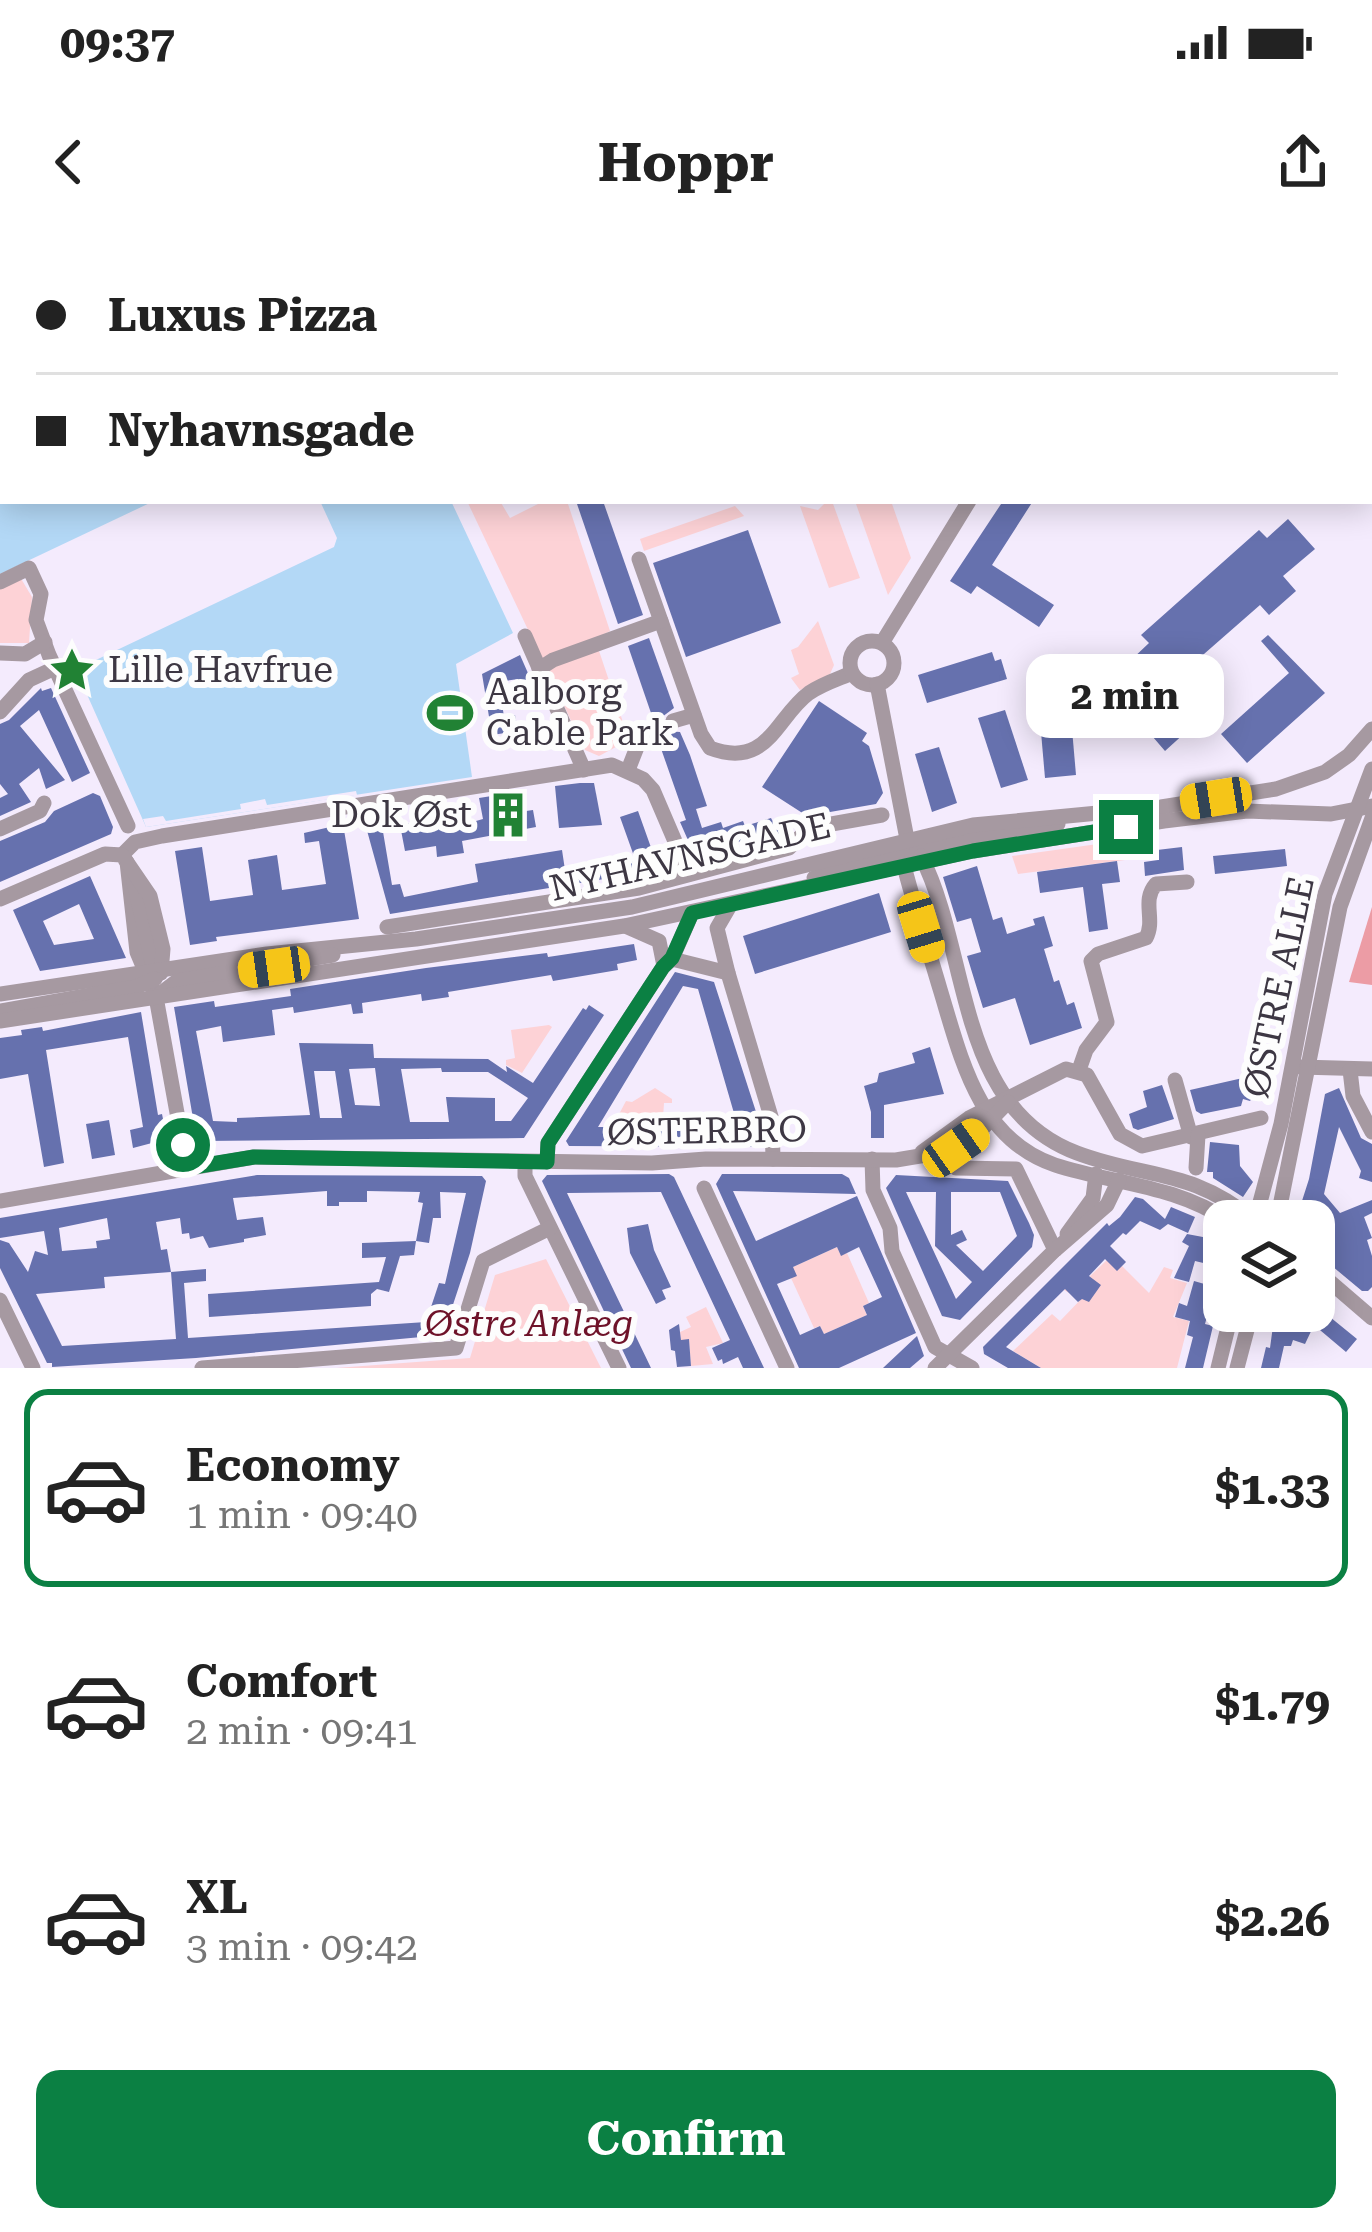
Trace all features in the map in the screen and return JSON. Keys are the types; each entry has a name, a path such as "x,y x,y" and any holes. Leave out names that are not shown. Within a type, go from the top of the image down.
{"street":[{"path":"882,643 967,504"},
{"path":"639,559 710,748 730,752 755,747 780,730 806,695 853,673"},
{"path":"0,582 28,568 40,594 36,620 128,826"},
{"path":"539,669 661,621"},
{"path":"525,636 584,770"},
{"path":"870,640 882,643 892,654 893,669 877,684 863,683 853,673 850,658 870,640"},
{"path":"0,653 25,654 45,642"},
{"path":"0,712 29,680 55,668"},
{"path":"877,684 916,851 982,1053 1008,1102 1026,1123 1056,1144 1193,1183 1226,1200"},
{"path":"674,722 694,715"},
{"path":"628,770 641,737 655,727"},
{"name":"NYHAVNSGADE","path":"0,994 624,926 692,913 904,866 916,851 1020,819 1162,806 1301,782 1337,764 1372,729"},
{"path":"160,980 128,899 124,858 135,842 162,836 612,765 644,778 653,790 689,874"},
{"name":"ØSTRE ALLE","path":"1280,1200 1325,894 1372,769"},
{"path":"0,829 40,811 44,803"},
{"name":"NYHAVNSGADE","path":"0,1021 266,954 370,945 632,907 916,851 1220,813 1354,811 1372,806"},
{"path":"387,927 633,889 789,848 809,828 882,815"},
{"name":"ØSTRE ALLE","path":"1261,1200 1340,907 1372,818"},
{"path":"916,851 904,866 958,1051 989,1115 1015,1143 1039,1159 1190,1199 1203,1207"},
{"path":"772,1159 772,1120 717,928 731,904 916,851"},
{"path":"0,899 105,854 124,858 153,903 163,949 160,980"},
{"path":"124,858 140,899 160,980 187,1168"},
{"path":"1187,882 1156,884 1147,899 1151,928 1146,938 1098,954 1091,961 1107,1022 1078,1070 1095,1085 1109,1120 1132,1142 1155,1145 1261,1118"},
{"path":"547,1162 548,1143 668,962 692,913"},
{"path":"624,926 659,941 668,962"},
{"path":"668,962 728,973"},
{"path":"0,1011 160,980"},
{"path":"1300,1067 1372,1069"},
{"name":"ØSTERBRO","path":"0,1201 254,1157 547,1162 915,1157 1056,1073 1078,1070"},
{"path":"1350,1070 1353,1096 1372,1132"},
{"path":"1175,1080 1195,1136 1196,1168"},
{"path":"872,1160 873,1190 890,1228 892,1251 935,1347 972,1368"},
{"path":"525,1162 525,1176 619,1368"},
{"path":"956,1168 1016,1169 1055,1250"},
{"path":"1055,1250 1094,1198 1096,1174"},
{"path":"935,1368 1107,1205 1119,1180"},
{"path":"704,1188 787,1368"},
{"path":"205,1368 457,1348 483,1261 550,1228"},
{"path":"1335,1284 1369,1310"},
{"path":"1335,1293 1369,1310"},
{"path":"0,1300 33,1368"},
{"path":"1218,1368 1227,1332"},
{"path":"1237,1368 1246,1332"}],"green space":[{"path":"468,504 502,504 510,518 538,504 568,504 610,631 595,639 629,740 599,756 585,750"},
{"path":"833,504 860,578 829,588 800,506 818,510"},
{"path":"856,504 892,504 911,558 888,595"},
{"path":"735,506 744,516 644,551 640,539"},
{"path":"20,577 32,597 29,643 0,643 0,587"},
{"path":"818,621 834,665 830,674 800,690 791,678 799,674 791,650"},
{"path":"1119,841 1125,860 1018,874 1012,856"},
{"path":"549,1025 522,1073 506,1065 506,1060 515,1058 511,1030"},
{"path":"655,1088 672,1099 664,1103 663,1118 617,1118 626,1101"},
{"path":"837,1247 841,1255 847,1253 869,1303 863,1306 867,1315 824,1334 820,1326 814,1328 791,1278 793,1267"},
{"name":"Østre Anlæg","path":"546,1259 601,1368 336,1368 470,1358 495,1275"},
{"path":"1107,1260 1122,1266 1149,1293 1164,1267 1173,1270 1170,1278 1187,1283 1173,1317 1189,1321 1177,1368 1041,1368 1013,1351 1052,1314 1060,1321 1086,1294 1077,1286 1069,1293 1064,1290 1082,1271 1089,1277"},
{"path":"706,1307 723,1343 706,1347 713,1364 691,1366 689,1340 681,1340 680,1332 691,1327 686,1317"}],"shaded area":[{"path":"1372,907 1372,985 1349,982"}],"water":[{"path":"0,504 148,504 0,574"},
{"path":"321,504 452,504 513,633 456,664 472,777 146,827 79,668 334,547 337,538"}],"pier":[{"path":"356,791 357,795 146,827 143,819 163,816 166,821 241,809 240,804 265,799 267,805"}],"building":[{"path":"577,504 604,504 643,615 618,624"},
{"path":"1001,504 1031,504 992,565 1054,605 1039,627 977,586 971,594 950,581"},
{"path":"1288,519 1315,549 1283,576 1296,591 1269,615 1260,605 1196,661 1202,668 1184,685 1208,712 1165,751 1128,708 1152,686 1130,661 1149,643 1141,635 1259,530 1267,538"},
{"path":"748,530 781,623 686,657 653,563"},
{"path":"1268,635 1325,693 1247,763 1221,734 1289,673 1261,641"},
{"path":"649,638 674,708 662,717 652,716 628,646"},
{"path":"992,652 995,661 1001,659 1007,679 927,703 918,675"},
{"path":"520,655 535,689 535,704 522,706 518,679 499,682 504,717 515,715 518,731 492,735 482,674"},
{"path":"41,688 51,688 90,773 72,782 39,710 20,726 65,780 46,789 39,768 19,784 31,802 0,816 0,798 8,794 0,784 0,724"},
{"path":"819,701 867,733 862,741 869,746 883,793 876,804 807,816 762,787"},
{"path":"1005,710 1028,780 1001,788 978,718"},
{"path":"1072,729 1076,775 1045,778 1041,732"},
{"path":"666,731 680,732 690,755 707,806 696,809 702,828 721,822 723,828 743,821 745,826 785,818 789,831 783,837 750,845 748,839 691,847 658,740"},
{"path":"939,747 957,803 932,812 915,754"},
{"path":"594,783 602,825 559,828 555,786"},
{"path":"93,793 100,796 113,827 111,834 0,882 0,841 45,822 54,811"},
{"path":"498,795 499,801 524,797 536,827 462,841 464,853 437,857 436,846 405,851 400,825 415,822 413,808 440,804 444,826 483,819 479,798"},
{"path":"638,811 659,870 390,914 363,816 380,814 392,885 400,884 404,897 478,882 475,864 562,850 565,870 635,859 620,817"},
{"path":"343,824 359,919 216,937 217,941 190,945 175,851 202,847 210,901 253,895 248,860 277,855 282,890 326,884 319,841 305,843 304,833"},
{"path":"1182,847 1184,870 1145,876 1144,862 1158,860 1157,850"},
{"path":"1285,849 1287,866 1215,874 1213,856"},
{"path":"1117,861 1120,882 1102,884 1108,929 1089,932 1083,887 1040,893 1037,872"},
{"path":"977,866 993,920 1002,917 1007,934 1035,925 1033,919 1044,916 1053,946 1044,949 1054,982 1059,980 1067,1005 1074,1002 1082,1028 1030,1045 1015,998 983,1008 967,956 981,952 971,918 957,922 943,877"},
{"path":"90,876 126,958 40,971 13,910","holes":["79,904 94,939 54,945 43,921"]},
{"path":"879,893 891,932 755,974 743,936"},
{"path":"634,944 637,960 617,964 618,970 553,981 551,975 448,992 449,997 422,1001 421,994 362,1003 363,1013 353,1014 351,1004 294,1013 293,1007 272,1010 275,1035 223,1042 221,1026 196,1031 213,1121 237,1122 237,1118 310,1115 299,1043 373,1044 374,1058 488,1059 533,1083 589,1005 604,1015 524,1138 203,1141 196,1136 174,1007 214,1001 215,1007 291,996 290,989 426,968 547,953 548,957","holes":["375,1068 380,1106 355,1105 349,1069","401,1069 488,1072 528,1098 511,1121 495,1121 495,1098 446,1097 449,1122 410,1122","314,1071 335,1071 342,1118 320,1118"]},
{"path":"675,972 714,982 759,1121 758,1147 569,1146 566,1141","holes":["683,986 698,989 738,1127 598,1127"]},
{"path":"141,1012 158,1115 162,1114 167,1139 133,1148 130,1130 143,1127 128,1037 46,1050 64,1163 44,1167 28,1074 0,1079 0,1038 22,1035 21,1030 42,1027 43,1031"},
{"path":"930,1047 944,1094 884,1105 884,1138 871,1138 864,1086 877,1082 879,1073 915,1063 912,1053"},
{"path":"1269,1075 1274,1092 1243,1099 1241,1106 1196,1111 1190,1090"},
{"path":"1162,1085 1174,1119 1133,1128 1129,1114 1147,1107 1143,1091"},
{"path":"1339,1088 1361,1138 1372,1144 1372,1182 1359,1178 1361,1171 1339,1127 1324,1194 1329,1200 1302,1200 1309,1179 1325,1094"},
{"path":"109,1120 115,1155 92,1159 86,1124"},
{"path":"1210,1142 1239,1145 1240,1166 1253,1182 1243,1197 1207,1172"},
{"path":"669,1174 764,1368 743,1368 738,1357 723,1364 722,1359 718,1361 712,1348 730,1340 661,1192 567,1193 651,1368 631,1368 542,1181 547,1175"},
{"path":"722,1174 842,1174 849,1178 856,1194 733,1191 756,1241 857,1196 916,1333 839,1368 799,1368 716,1184","holes":["837,1247 841,1256 859,1247 882,1297 863,1306 867,1315 824,1334 820,1326 800,1335 777,1284 797,1276 793,1267"]},
{"path":"257,1175 482,1176 486,1181 470,1253 443,1335 196,1358 52,1367 0,1268 0,1240 9,1243 28,1272 35,1251 48,1255 44,1231 0,1238 0,1218","holes":["327,1191 327,1206 367,1202 367,1191 420,1192 418,1202 423,1203 416,1241 429,1243 433,1218 441,1218 440,1192 466,1193 445,1284 439,1283 426,1322 188,1338 184,1283 206,1281 206,1269 171,1272 167,1249 161,1250 156,1222 180,1218 182,1234 189,1233 190,1239 203,1236 209,1248 244,1242 266,1235 263,1217 237,1220 233,1198","107,1218 110,1239 96,1241 97,1248 62,1251 59,1228","171,1272 176,1339 62,1346 36,1294 105,1288 104,1277"]},
{"path":"896,1175 1008,1181 1034,1235 1032,1247 960,1320 942,1316 886,1188","holes":["906,1192 936,1192 935,1246 972,1282 956,1299","951,1192 1000,1192 1017,1236 983,1271 956,1245 967,1240 962,1230 951,1235"]},
{"path":"1135,1197 1165,1219 1171,1207 1195,1217 1188,1233 1168,1224 1160,1230 1140,1221 1123,1233 1110,1246 1126,1262 1117,1271 1105,1259 1089,1276 1101,1285 1089,1302 1078,1302 1065,1289 1006,1347 1041,1368 1008,1368 984,1354 983,1347 1107,1223 1120,1217"},
{"path":"1372,1200 1372,1213 1364,1217 1372,1238 1367,1240 1372,1287 1362,1291 1335,1268 1335,1207 1340,1213"},
{"path":"648,1224 671,1287 662,1290 666,1299 656,1304 630,1253 627,1228"},
{"path":"1187,1234 1203,1237 1203,1263 1195,1261 1189,1282 1174,1278 1189,1246 1182,1242"},
{"path":"416,1241 414,1255 400,1256 389,1292 377,1289 371,1294 371,1306 209,1317 208,1294 379,1282 386,1257 362,1258 362,1243"},
{"path":"1194,1281 1203,1284 1203,1332 1212,1332 1203,1368 1185,1368 1193,1337 1187,1335 1190,1321 1175,1317 1179,1303 1187,1306"},
{"path":"1335,1321 1357,1339 1346,1352 1322,1332 1335,1332"},
{"path":"679,1324 681,1340 689,1339 691,1366 677,1367 671,1350 669,1330"},
{"path":"1272,1332 1311,1332 1305,1344 1293,1340 1291,1346 1284,1346 1279,1368 1261,1368 1266,1347 1270,1348"},
{"path":"917,1336 924,1356 910,1368 883,1368"}],"place":[{"name":"Lille Havfrue","path":"72,670"},
{"name":"Aalborg Cable Park","path":"450,713"},
{"name":"Dok Øst","path":"508,815"}],"route":[{"path":"183,1145 187,1168 254,1157 547,1162 548,1143 672,958 692,913 973,851 1126,827"}]}
